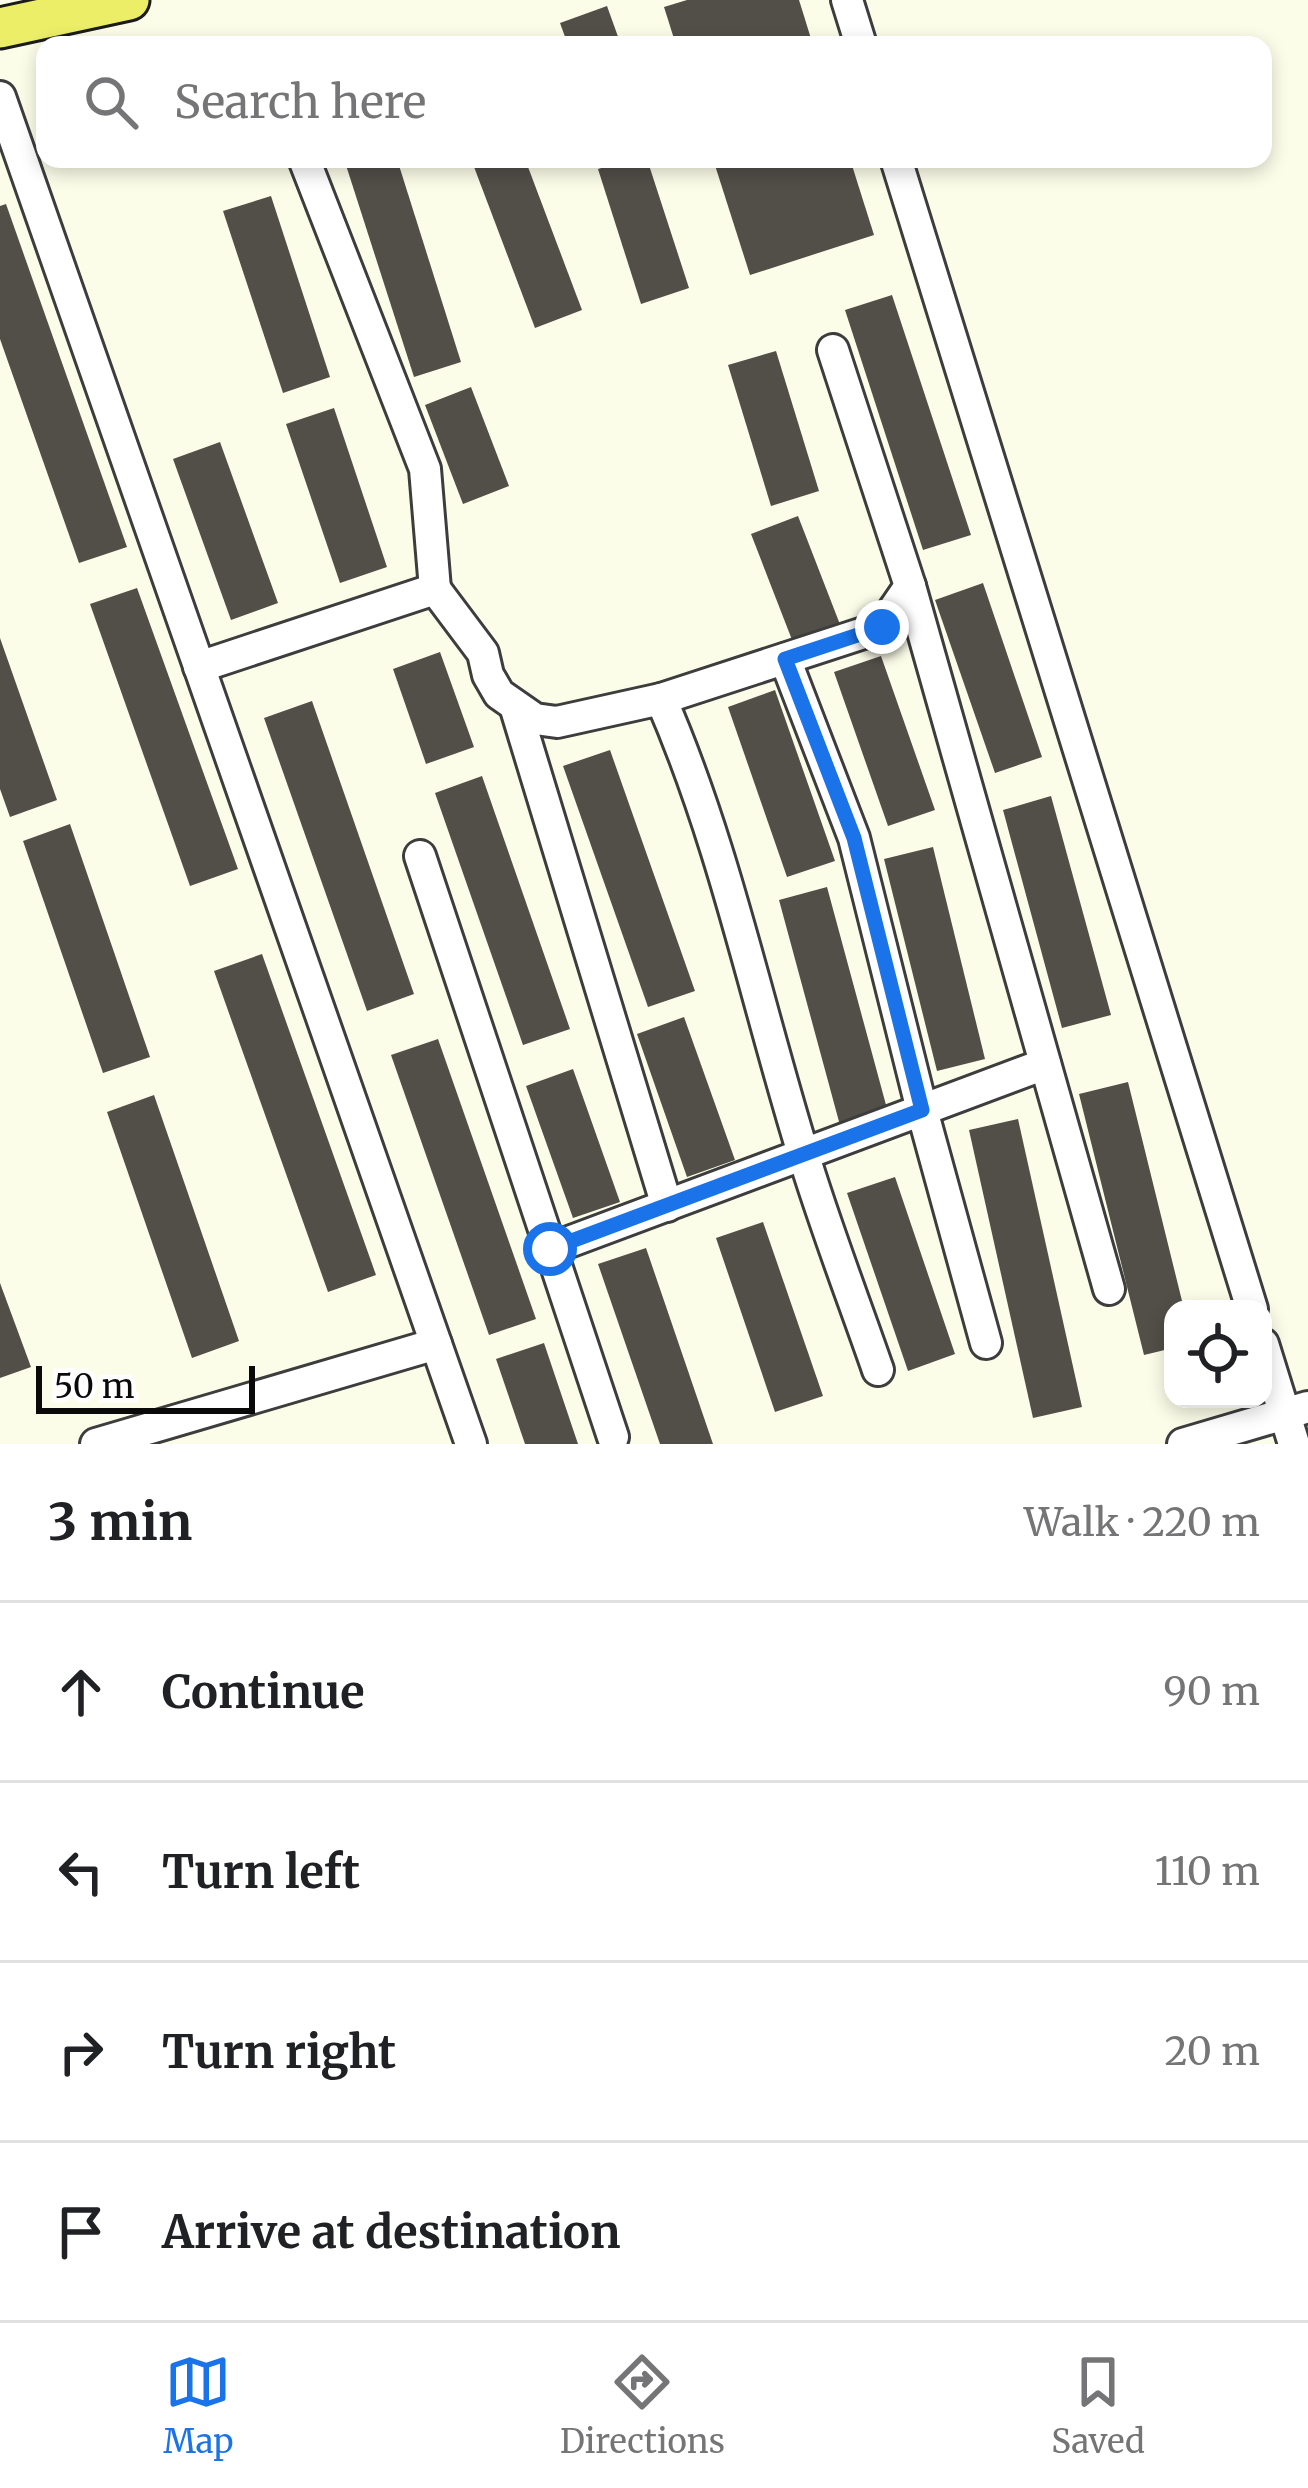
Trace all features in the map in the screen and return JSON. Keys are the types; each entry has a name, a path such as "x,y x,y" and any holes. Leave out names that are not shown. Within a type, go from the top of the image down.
{"main road":[{"path":"0,28 129,0"}],"street":[{"path":"847,0 858,36"},
{"path":"0,97 471,1444"},
{"path":"308,168 425,469 435,589 483,653 488,675 500,694 516,709 535,719 557,722 661,699 882,627 910,586"},
{"path":"899,168 1249,1300"},
{"path":"832,350 910,586 1109,1289"},
{"path":"200,668 435,589"},
{"path":"785,659 854,838 986,1343"},
{"path":"661,699 732,895 803,1154 878,1370"},
{"path":"516,709 667,1206"},
{"path":"420,856 613,1437"},
{"path":"550,1249 1045,1064"},
{"path":"96,1444 436,1344"},
{"path":"1272,1362 1296,1410 1294,1444"},
{"path":"1183,1444 1296,1410"}],"building":[{"path":"687,0 799,0 810,36 673,36 664,7"},
{"path":"607,6 618,36 565,36 560,23"},
{"path":"347,168 400,168 461,362 414,377"},
{"path":"474,168 528,168 582,310 535,328"},
{"path":"650,168 689,288 641,304 598,169"},
{"path":"716,168 853,168 874,235 750,275"},
{"path":"271,196 330,377 283,393 223,211"},
{"path":"6,204 127,547 79,563 0,339 0,206"},
{"path":"892,295 971,535 923,550 845,310"},
{"path":"776,351 819,491 771,506 728,365"},
{"path":"471,387 509,486 463,504 425,405"},
{"path":"334,408 387,567 340,583 286,424"},
{"path":"220,442 278,603 231,620 173,459"},
{"path":"798,516 841,627 794,645 751,534"},
{"path":"983,583 1042,757 995,773 935,600"},
{"path":"137,588 238,869 190,886 90,604"},
{"path":"0,638 57,800 10,817 0,789"},
{"path":"440,652 474,747 426,764 393,669"},
{"path":"881,656 935,810 888,826 834,672"},
{"path":"775,690 835,861 787,877 728,707"},
{"path":"312,701 414,994 367,1011 264,718"},
{"path":"610,750 695,991 648,1007 563,766"},
{"path":"482,776 570,1029 523,1045 435,793"},
{"path":"1051,796 1111,1015 1062,1028 1003,810"},
{"path":"70,824 150,1057 103,1073 23,841"},
{"path":"933,847 985,1059 937,1071 884,859"},
{"path":"827,887 889,1116 841,1129 779,900"},
{"path":"262,954 376,1275 328,1292 214,971"},
{"path":"684,1017 735,1160 687,1177 637,1034"},
{"path":"438,1039 536,1319 489,1335 391,1055"},
{"path":"573,1069 620,1202 573,1218 526,1086"},
{"path":"1128,1082 1182,1300 1164,1300 1164,1350 1144,1355 1079,1094"},
{"path":"154,1095 239,1341 192,1358 107,1112"},
{"path":"1018,1119 1082,1407 1033,1418 969,1130"},
{"path":"895,1177 955,1354 908,1371 847,1193"},
{"path":"763,1222 823,1396 775,1412 716,1238"},
{"path":"646,1248 713,1444 660,1444 598,1264"},
{"path":"0,1283 31,1367 0,1378"},
{"path":"544,1343 578,1444 525,1444 496,1359"}],"route":[{"path":"550,1249 922,1110 854,838 785,659 882,627"}]}
